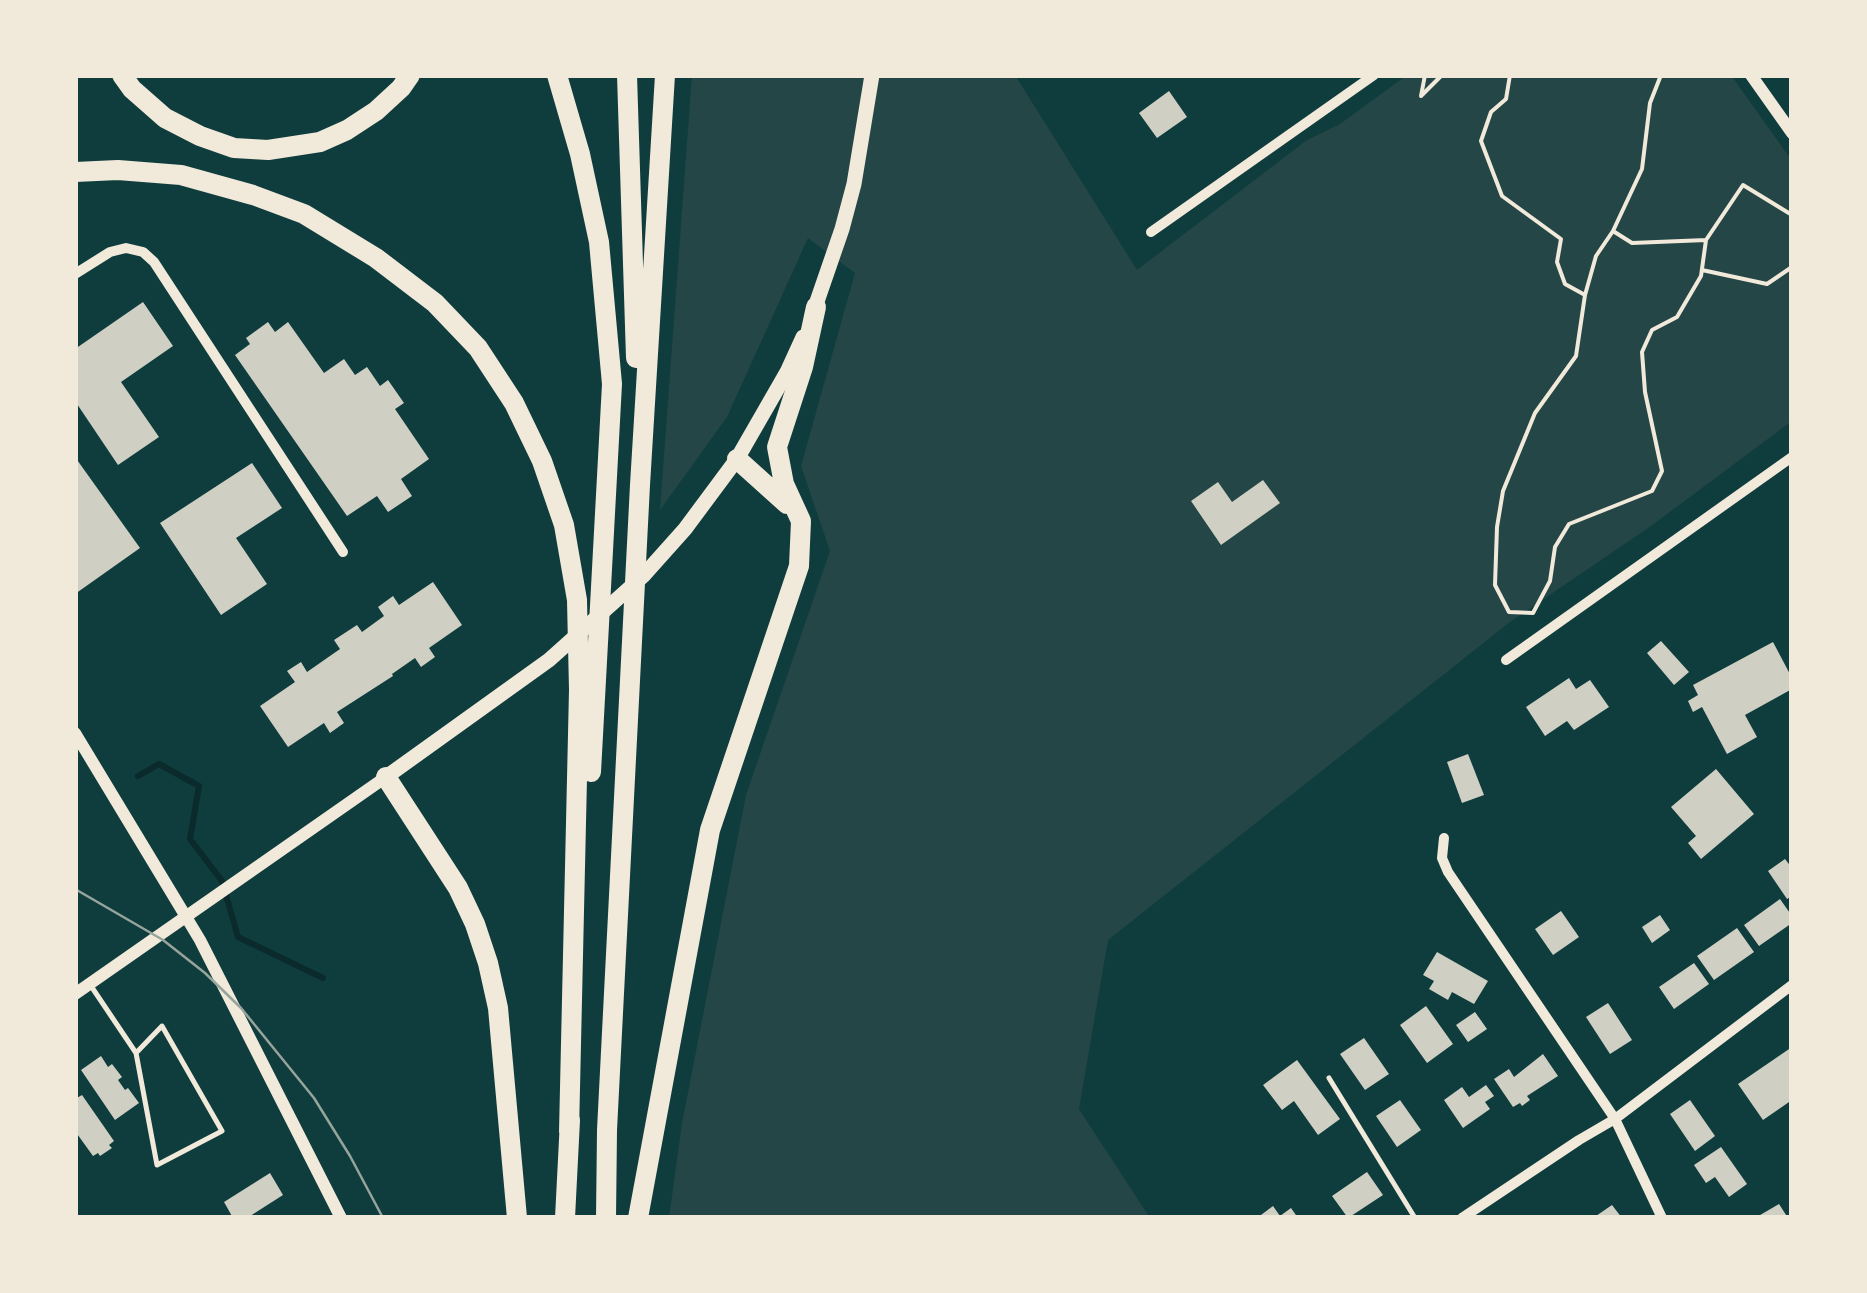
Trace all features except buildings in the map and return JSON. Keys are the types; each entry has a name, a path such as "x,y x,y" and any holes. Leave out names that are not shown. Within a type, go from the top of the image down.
{"highway":[{"path":"122,75 165,118 182,128 234,148 268,150 320,142 347,130 376,111 410,75"},
{"path":"557,75 600,242 612,384 564,1218"},
{"path":"628,75 640,485"},
{"path":"606,1218 607,1130 640,485 665,75"},
{"path":"75,172 182,174 304,214 376,258 435,303 478,348 514,402 542,461 564,526 577,600 580,690 569,1132"},
{"path":"638,1218 710,830 799,566 801,521 784,484 777,447 816,307"},
{"path":"737,459 778,493 801,521"},
{"path":"386,776 458,888 488,962 500,1026 517,1218"}],"main road":[{"path":"386,776 524,678 620,598 704,504 737,459 787,372 816,307 854,184 872,75"}],"street":[{"path":"1151,232 1374,75"},
{"path":"1751,75 1792,133"},
{"path":"75,274 110,252 126,248 143,252 154,262 344,552"},
{"path":"1506,660 1792,457"},
{"path":"75,733 200,940 341,1218"},
{"path":"75,994 386,776"},
{"path":"1444,838 1442,858 1448,872 1615,1120 1662,1218"},
{"path":"1462,1218 1578,1140 1615,1120 1792,985"}],"lane":[{"path":"89,984 136,1053 157,1165 222,1132 162,1026 136,1053"},
{"path":"1329,1078 1415,1218"}],"path":[{"path":"1425,75 1421,96 1442,75"},
{"path":"1510,75 1506,100 1490,112 1482,141 1502,196 1562,240 1558,262 1566,284 1585,295"},
{"path":"1661,75 1650,103 1642,169 1613,231 1596,256 1585,295 1576,356 1535,413 1504,491 1497,528 1495,585 1510,612 1534,613 1550,581 1555,547 1569,524 1652,491 1662,472 1642,352 1652,330 1677,317 1702,270 1706,240 1743,185 1792,216"},
{"path":"1613,231 1632,243 1706,240"},
{"path":"1702,270 1767,284 1792,267"}],"shaded area":[{"path":"692,75 1015,75 1137,270 1307,140 1340,124 1407,75 1731,75 1792,161 1792,421 1651,526 1510,622 1108,940 1079,1109 1150,1218 669,1218 682,1123 746,795 830,551 801,466 855,273 808,238 727,417 660,510"}],"waterway":[{"path":"138,776 159,764 199,786 190,839 222,881 238,937 323,978"}],"tram line":[{"path":"75,889 163,940 241,1008 314,1098 383,1218"}]}
